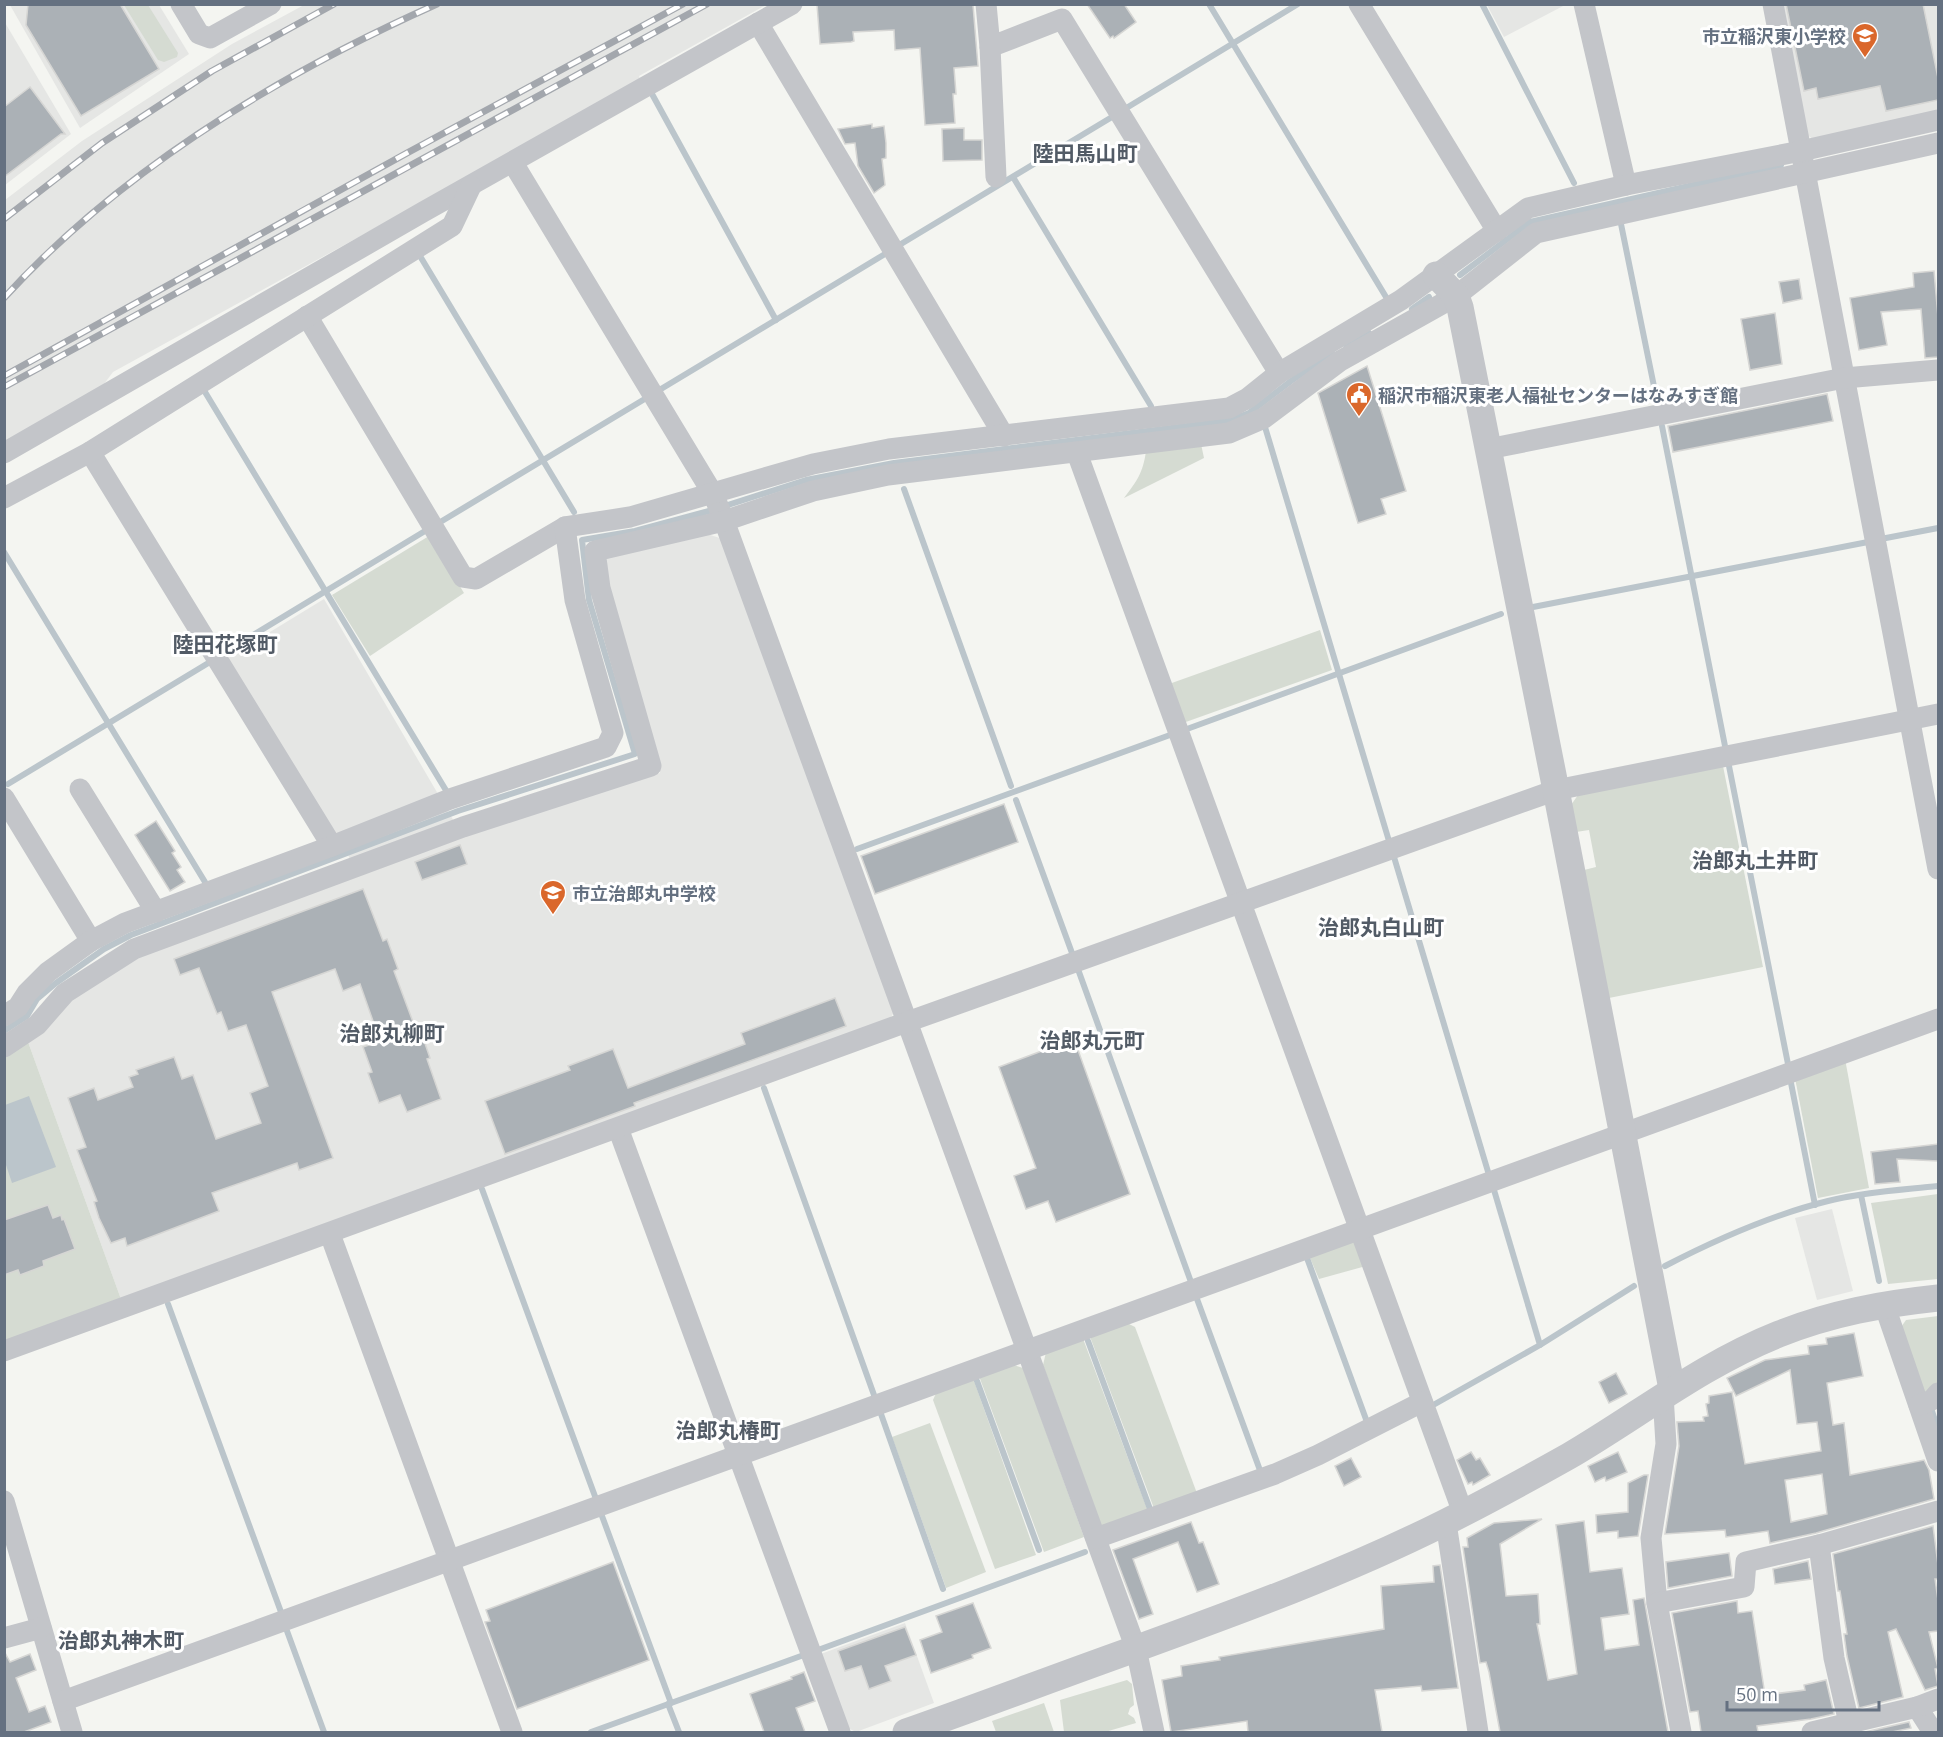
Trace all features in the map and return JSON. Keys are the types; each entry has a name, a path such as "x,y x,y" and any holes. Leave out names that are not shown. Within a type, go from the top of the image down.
{"street":[{"path":"182,4 199,34 210,38 271,4"},
{"path":"4,453 792,4"},
{"path":"986,4 996,177"},
{"path":"1359,4 1497,231"},
{"path":"1584,4 1626,185"},
{"path":"1773,4 1938,869"},
{"path":"990,46 1062,19 1279,373"},
{"path":"758,23 1004,436"},
{"path":"4,1047 37,1025 65,993 134,949 463,827 651,766 600,588 595,551 719,508 813,464 889,449 1229,408 1248,398 1279,373 1401,300 1528,208 1626,185 1801,151 1938,120"},
{"path":"307,316 463,577 476,579 565,527 630,517 719,508 888,475 1229,433 1264,418 1340,362 1456,296 1536,233 1938,143"},
{"path":"513,163 719,508 1136,1648 1154,1732"},
{"path":"4,498 90,452 452,226 471,186"},
{"path":"1436,275 1456,296 1460,307 1623,1133 1667,1392 1666,1444 1651,1538 1657,1603 1681,1732"},
{"path":"1488,449 1844,378 1938,370"},
{"path":"90,452 332,846"},
{"path":"1077,453 1422,1402 1454,1518 1478,1732"},
{"path":"4,1016 18,1007 27,993 48,972 91,941 125,923 332,846 450,799 606,747 614,733 575,600 565,527"},
{"path":"4,1351 907,1022 1556,790 1938,714"},
{"path":"80,789 156,912"},
{"path":"4,798 91,941"},
{"path":"63,1701 1938,1019"},
{"path":"618,1128 840,1732"},
{"path":"330,1234 512,1732"},
{"path":"906,1732 939,1727 1136,1648 1261,1604 1335,1574 1454,1518 1569,1455 1667,1392 1726,1358 1778,1334 1827,1317 1884,1304 1938,1298"},
{"path":"1884,1304 1938,1461"},
{"path":"1919,1405 1932,1400 1938,1393"},
{"path":"1096,1538 1275,1474 1318,1455 1422,1402"},
{"path":"4,1501 72,1732"},
{"path":"1657,1603 1744,1587 1746,1562 1819,1545 1938,1511"},
{"path":"1819,1545 1834,1658 1849,1723"},
{"path":"4,1638 41,1628"},
{"path":"1812,1732 1917,1707 1938,1699"},
{"path":"1917,1707 1933,1732"}],"shaded area":[{"path":"10,5 159,5 189,54 80,128"},
{"path":"124,5 148,5 178,53 177,57 164,62 158,60"},
{"path":"304,5 766,5 639,76 641,82 113,372 101,388 5,443 5,200 82,141 232,44"},
{"path":"1487,5 1565,5 1504,37"},
{"name":"市立稲沢東小学校","path":"1781,5 1938,5 1938,113 1814,140 1806,134"},
{"path":"4,21 71,134 5,185 4,185"},
{"path":"1201,444 1204,458 1124,498 1139,476 1146,451"},
{"name":"市立治郎丸中学校","path":"704,533 723,539 895,1010 888,1023 122,1302 27,1039 75,996 136,957 356,875 340,834 330,831 226,659 324,599 462,835 512,817 660,773 607,586 604,557"},
{"path":"429,536 464,593 370,656 332,595"},
{"path":"1320,630 1332,670 1183,723 1169,684"},
{"path":"1723,766 1763,967 1609,998 1584,870 1596,867 1589,830 1576,832 1571,805 1578,795"},
{"path":"27,1039 122,1302 5,1342 5,1054"},
{"path":"1845,1059 1869,1188 1818,1198 1795,1078"},
{"path":"29,1096 56,1167 12,1183 5,1162 5,1105"},
{"path":"1938,1194 1938,1279 1888,1284 1871,1203"},
{"path":"1832,1209 1853,1291 1817,1300 1795,1218"},
{"path":"1349,1238 1359,1244 1366,1266 1319,1279 1308,1253"},
{"path":"1938,1316 1938,1386 1926,1395 1899,1330 1906,1320"},
{"path":"1123,1321 1135,1327 1198,1496 1155,1511 1089,1334"},
{"path":"1082,1336 1149,1514 1103,1530 1043,1365 1047,1348"},
{"path":"1011,1364 1023,1368 1084,1537 1044,1552 979,1376"},
{"path":"973,1378 1036,1555 995,1569 933,1400 937,1391"},
{"path":"930,1423 986,1572 946,1588 892,1437"},
{"path":"905,1623 934,1703 856,1732 844,1726 818,1655"},
{"path":"1127,1680 1132,1684 1134,1705 1128,1714 1134,1718 1136,1723 1105,1732 1064,1732 1060,1700"},
{"path":"1044,1703 1054,1732 996,1732 992,1721"}],"building":[{"path":"28,4 120,4 159,69 81,116 26,25"},
{"path":"817,4 973,5 978,66 954,68 955,123 925,125 920,48 895,50 894,30 853,32 854,41 820,44"},
{"path":"1087,4 1124,4 1136,22 1114,38 1113,36 1110,38"},
{"name":"市立稲沢東小学校","path":"1786,4 1923,4 1938,78 1938,100 1886,111 1880,86 1818,99 1816,88 1804,91"},
{"path":"30,87 65,134 61,134 4,177 4,107"},
{"path":"872,124 872,128 884,126 886,143 886,158 882,159 885,185 874,193 858,166 855,143 845,144 838,129"},
{"path":"964,128 964,140 982,140 982,160 943,161 942,129"},
{"path":"1934,271 1938,317 1938,357 1925,358 1921,309 1881,312 1887,345 1859,350 1850,298 1914,287 1913,273"},
{"path":"1799,279 1802,299 1783,303 1779,282"},
{"path":"1775,313 1782,364 1750,370 1741,319"},
{"path":"1367,366 1406,491 1381,499 1386,514 1358,523 1318,393"},
{"path":"1827,394 1833,421 1673,452 1668,426"},
{"path":"1004,804 1018,842 875,894 861,856"},
{"path":"156,821 175,851 172,853 181,867 177,870 185,882 170,891 135,835"},
{"path":"460,845 467,864 422,880 415,862"},
{"path":"363,889 383,941 387,939 398,969 394,971 416,1030 420,1029 430,1058 427,1059 441,1099 407,1112 400,1095 379,1103 368,1073 372,1072 363,1047 380,1041 360,984 343,991 335,969 272,992 333,1158 299,1170 297,1163 212,1193 219,1211 127,1246 125,1238 111,1243 99,1218 94,1202 97,1201 77,1150 86,1147 68,1098 94,1088 98,1100 133,1087 129,1077 138,1074 136,1070 174,1057 182,1079 193,1075 216,1139 261,1123 250,1093 268,1086 246,1025 228,1031 221,1012 217,1014 199,968 180,975 174,959"},
{"path":"835,998 846,1026 634,1103 635,1106 505,1154 485,1101 570,1070 568,1066 613,1049 628,1088 745,1044 741,1033"},
{"path":"1074,1039 1130,1194 1056,1222 1048,1201 1026,1209 1014,1176 1036,1168 999,1067"},
{"path":"1938,1144 1938,1161 1897,1159 1900,1182 1875,1184 1871,1152"},
{"path":"48,1205 53,1218 61,1215 62,1220 64,1219 75,1249 43,1261 44,1266 20,1275 18,1270 4,1275 4,1220"},
{"path":"1854,1333 1863,1376 1827,1383 1833,1425 1844,1423 1850,1475 1924,1460 1929,1470 1934,1499 1816,1533 1770,1543 1768,1531 1726,1537 1725,1530 1665,1534 1679,1446 1677,1422 1704,1421 1703,1417 1708,1416 1706,1404 1709,1403 1709,1396 1732,1392 1745,1464 1821,1451 1817,1422 1797,1424 1790,1370 1736,1396 1727,1378 1765,1360 1809,1354 1808,1346 1827,1344 1826,1338","holes":["1822,1474 1827,1514 1791,1522 1785,1480"]},
{"path":"1616,1373 1627,1394 1609,1403 1599,1382"},
{"path":"1471,1452 1476,1460 1480,1458 1490,1475 1473,1485 1472,1482 1468,1484 1457,1460"},
{"path":"1618,1452 1627,1472 1606,1481 1605,1477 1595,1482 1588,1466"},
{"path":"1351,1458 1361,1477 1344,1486 1335,1466"},
{"path":"1648,1475 1638,1536 1618,1538 1618,1531 1597,1533 1596,1515 1628,1512 1628,1483"},
{"path":"1542,1519 1500,1544 1506,1596 1538,1594 1540,1624 1537,1624 1548,1680 1577,1674 1556,1525 1584,1521 1590,1572 1622,1568 1629,1614 1601,1618 1605,1650 1639,1645 1633,1600 1644,1598 1668,1732 1500,1732 1489,1672 1486,1662 1480,1663 1463,1547 1468,1547 1467,1538 1494,1523"},
{"path":"1191,1522 1199,1543 1203,1542 1219,1584 1197,1592 1178,1542 1133,1559 1153,1614 1139,1619 1113,1550"},
{"path":"1933,1526 1938,1565 1938,1579 1935,1579 1938,1631 1929,1632 1938,1668 1935,1669 1938,1686 1925,1690 1896,1629 1888,1632 1903,1697 1859,1708 1847,1656 1844,1634 1847,1634 1833,1554"},
{"path":"1729,1553 1732,1576 1668,1588 1666,1562"},
{"path":"1808,1561 1811,1579 1775,1584 1773,1569"},
{"path":"613,1562 649,1660 517,1709 485,1622 490,1621 486,1610"},
{"path":"1440,1565 1458,1688 1422,1691 1421,1686 1375,1690 1382,1732 1248,1732 1247,1721 1171,1732 1162,1680 1182,1676 1181,1666 1220,1660 1219,1657 1384,1629 1381,1586 1434,1582 1433,1566"},
{"path":"1737,1601 1738,1613 1752,1611 1765,1695 1805,1690 1804,1685 1826,1680 1834,1714 1757,1726 1758,1732 1701,1732 1698,1711 1690,1712 1672,1613"},
{"path":"973,1603 991,1648 972,1655 973,1658 931,1673 920,1640 942,1632 936,1616"},
{"path":"905,1627 916,1655 885,1666 891,1681 869,1689 861,1666 845,1671 838,1651"},
{"path":"4,1651 10,1662 30,1654 36,1670 16,1678 29,1712 45,1706 51,1722 24,1732 4,1732"},
{"path":"804,1672 815,1701 796,1708 805,1732 764,1732 750,1694 792,1679 791,1677"},
{"path":"1909,1722 1911,1728 1892,1732 1865,1732"}],"waterway":[{"path":"1209,4 1386,297"},
{"path":"1128,107 1298,4"},
{"path":"1482,4 1574,183"},
{"path":"652,94 776,320"},
{"path":"901,244 1112,117"},
{"path":"1460,275 1530,222 1781,165"},
{"path":"1013,177 1151,406"},
{"path":"1621,224 1658,406"},
{"path":"661,389 885,254"},
{"path":"420,256 574,512"},
{"path":"1412,309 1429,297"},
{"path":"1346,345 1369,333"},
{"path":"4,1031 27,1016 37,999 56,983 104,949 131,935 458,811 635,754 589,600 582,540 635,531 709,511 806,480 894,463 1227,421 1249,413 1332,353"},
{"path":"205,392 447,792"},
{"path":"442,521 643,400"},
{"path":"1662,426 1725,746"},
{"path":"1265,427 1389,841"},
{"path":"904,489 1011,786"},
{"path":"1886,538 1938,528"},
{"path":"225,652 425,531"},
{"path":"1533,607 1868,542"},
{"path":"4,552 205,882"},
{"path":"1187,729 1501,614"},
{"path":"8,784 210,662"},
{"path":"857,849 1170,735"},
{"path":"1729,766 1788,1064"},
{"path":"1016,800 1072,953"},
{"path":"1394,857 1489,1175"},
{"path":"1079,972 1191,1282"},
{"path":"1791,1083 1815,1205"},
{"path":"764,1088 874,1395"},
{"path":"1665,1266 1704,1246 1786,1213 1855,1195 1938,1186"},
{"path":"482,1189 596,1499"},
{"path":"1494,1190 1540,1345"},
{"path":"1861,1195 1879,1281"},
{"path":"1307,1258 1367,1422"},
{"path":"1435,1404 1540,1345 1634,1286"},
{"path":"1197,1299 1261,1473"},
{"path":"168,1304 281,1612"},
{"path":"1088,1341 1150,1509"},
{"path":"977,1381 1039,1550"},
{"path":"1931,1408 1938,1430"},
{"path":"881,1414 943,1589"},
{"path":"602,1516 671,1703"},
{"path":"818,1650 1085,1552"},
{"path":"287,1631 324,1732"},
{"path":"591,1732 801,1656"},
{"path":"668,1704 679,1732"}],"railway":[{"path":"4,219 102,143 212,71 334,4"},
{"path":"4,298 50,251 99,208 151,167 206,129 320,61 437,4"},
{"path":"4,376 407,153 683,4"},
{"path":"4,387 707,4"}],"place":[{"name":"市立稲沢東小学校","path":"1865,59"},
{"name":"稲沢市稲沢東老人福祉センターはなみすぎ館","path":"1359,418"},
{"name":"市立治郎丸中学校","path":"553,916"}],"district":[{"name":"陸田馬山町","path":"1085,153"},
{"name":"陸田花塚町","path":"225,644"},
{"name":"治郎丸土井町","path":"1755,860"},
{"name":"治郎丸白山町","path":"1381,927"},
{"name":"治郎丸柳町","path":"392,1033"},
{"name":"治郎丸元町","path":"1092,1040"},
{"name":"治郎丸椿町","path":"728,1430"},
{"name":"治郎丸神木町","path":"121,1640"}]}
